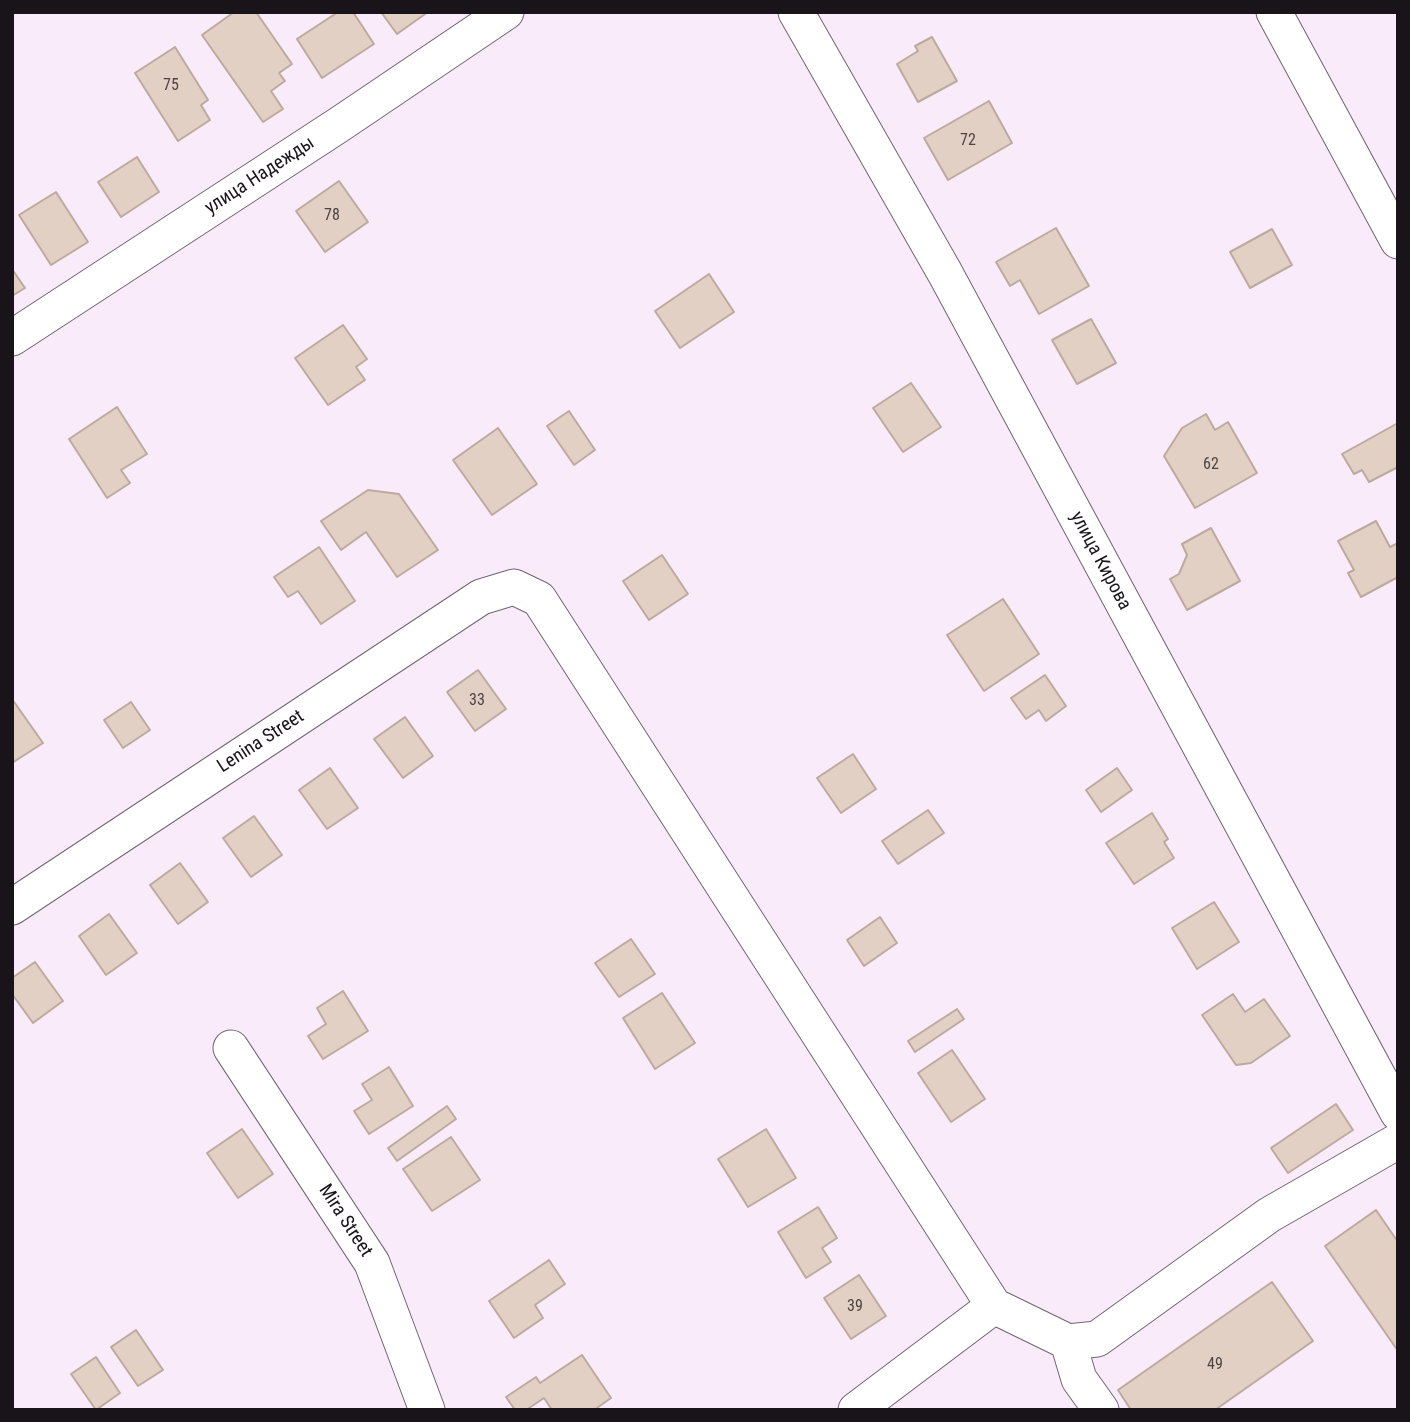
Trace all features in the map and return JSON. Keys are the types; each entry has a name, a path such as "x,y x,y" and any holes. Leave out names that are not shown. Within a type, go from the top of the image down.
{"street":[{"name":"улица Надежды","path":"12,338 506,12"},
{"name":"улица Кирова","path":"796,12 945,273 1398,1113"},
{"path":"1274,12 1398,241"},
{"name":"Lenina Street","path":"12,907 481,597 514,587 539,599 994,1306"},
{"name":"Mira Street","path":"231,1048 372,1263 427,1410"},
{"path":"856,1410 994,1306 1068,1342 1097,1339 1269,1216 1398,1141"},
{"path":"1068,1342 1079,1379 1101,1410"}],"building":[{"path":"234,12 256,12 292,64 279,73 285,81 271,91 283,109 263,122 202,35"},
{"path":"338,12 353,12 374,44 322,78 297,39"},
{"path":"381,12 428,12 397,34"},
{"path":"932,37 957,81 918,102 897,64 918,51 915,46"},
{"path":"175,47 208,100 201,105 210,120 178,141 135,73"},
{"path":"989,101 1012,143 948,180 924,138"},
{"path":"137,157 159,192 121,217 98,182"},
{"path":"339,181 368,222 325,252 296,211"},
{"path":"56,192 88,242 51,265 19,215"},
{"path":"1056,228 1089,286 1039,314 1020,280 1010,286 996,262"},
{"path":"1272,229 1292,265 1250,288 1230,252"},
{"path":"12,269 25,288 12,296"},
{"path":"709,274 734,312 680,348 655,311"},
{"path":"1091,319 1116,363 1077,384 1052,340"},
{"path":"343,325 367,359 356,367 365,380 328,405 295,358"},
{"path":"911,383 941,427 903,452 873,408"},
{"path":"117,407 147,454 121,470 130,483 107,498 69,439"},
{"path":"569,411 595,450 574,465 547,426"},
{"path":"1206,414 1215,430 1228,422 1257,473 1195,508 1164,456 1182,428"},
{"path":"1398,423 1398,467 1369,482 1362,470 1354,474 1342,454"},
{"path":"498,428 537,484 492,515 453,460"},
{"path":"368,490 399,494 438,550 397,577 366,532 341,550 321,521"},
{"path":"1376,521 1390,547 1396,544 1398,548 1398,577 1361,597 1348,573 1354,570 1338,541"},
{"path":"1211,528 1240,581 1187,610 1170,579 1179,574 1187,555 1182,544"},
{"path":"319,547 355,601 321,624 298,591 288,597 274,577"},
{"path":"662,555 688,594 649,620 623,581"},
{"path":"1003,599 1039,654 984,691 947,635"},
{"path":"478,670 506,709 475,731 447,692"},
{"path":"1045,675 1066,706 1046,721 1039,710 1026,719 1011,698"},
{"path":"12,699 43,743 12,763"},
{"path":"131,702 150,730 123,748 104,720"},
{"path":"405,717 433,756 403,778 374,739"},
{"path":"853,754 876,789 841,813 817,778"},
{"path":"330,768 358,808 327,829 299,790"},
{"path":"1117,768 1132,790 1101,812 1086,790"},
{"path":"928,810 944,833 898,864 882,841"},
{"path":"1152,813 1168,839 1164,842 1174,858 1134,884 1106,843"},
{"path":"254,816 282,855 251,877 223,838"},
{"path":"180,863 208,902 178,924 150,885"},
{"path":"1214,902 1239,942 1197,969 1172,928"},
{"path":"109,914 137,953 106,975 79,936"},
{"path":"880,917 897,943 864,966 847,940"},
{"path":"631,939 655,974 619,997 595,963"},
{"path":"35,962 63,1001 33,1023 12,994 12,978"},
{"path":"343,991 368,1031 323,1059 308,1036 326,1024 317,1008"},
{"path":"662,993 695,1043 655,1069 623,1018"},
{"path":"1233,994 1245,1012 1264,999 1290,1036 1251,1063 1236,1065 1202,1015"},
{"path":"957,1009 964,1019 915,1052 908,1041"},
{"path":"952,1050 985,1099 951,1122 918,1073"},
{"path":"389,1067 413,1106 369,1134 354,1111 372,1100 362,1084"},
{"path":"1336,1104 1353,1130 1288,1173 1271,1148"},
{"path":"447,1106 456,1119 397,1161 388,1148"},
{"path":"242,1129 273,1174 238,1198 207,1153"},
{"path":"766,1129 796,1178 748,1207 718,1159"},
{"path":"451,1137 480,1180 432,1211 403,1169"},
{"path":"818,1207 837,1238 822,1248 831,1262 806,1278 778,1232"},
{"path":"1376,1210 1398,1242 1398,1351 1325,1246"},
{"path":"549,1260 565,1284 535,1305 543,1318 514,1338 489,1301"},
{"path":"859,1275 886,1316 851,1339 824,1298"},
{"path":"1272,1282 1313,1341 1215,1410 1131,1410 1118,1390"},
{"path":"136,1330 163,1370 138,1386 111,1347"},
{"path":"582,1355 611,1398 594,1410 552,1410 544,1398 526,1410 515,1410 506,1397 536,1377 540,1383"},
{"path":"96,1357 120,1393 96,1410 71,1374"}]}
